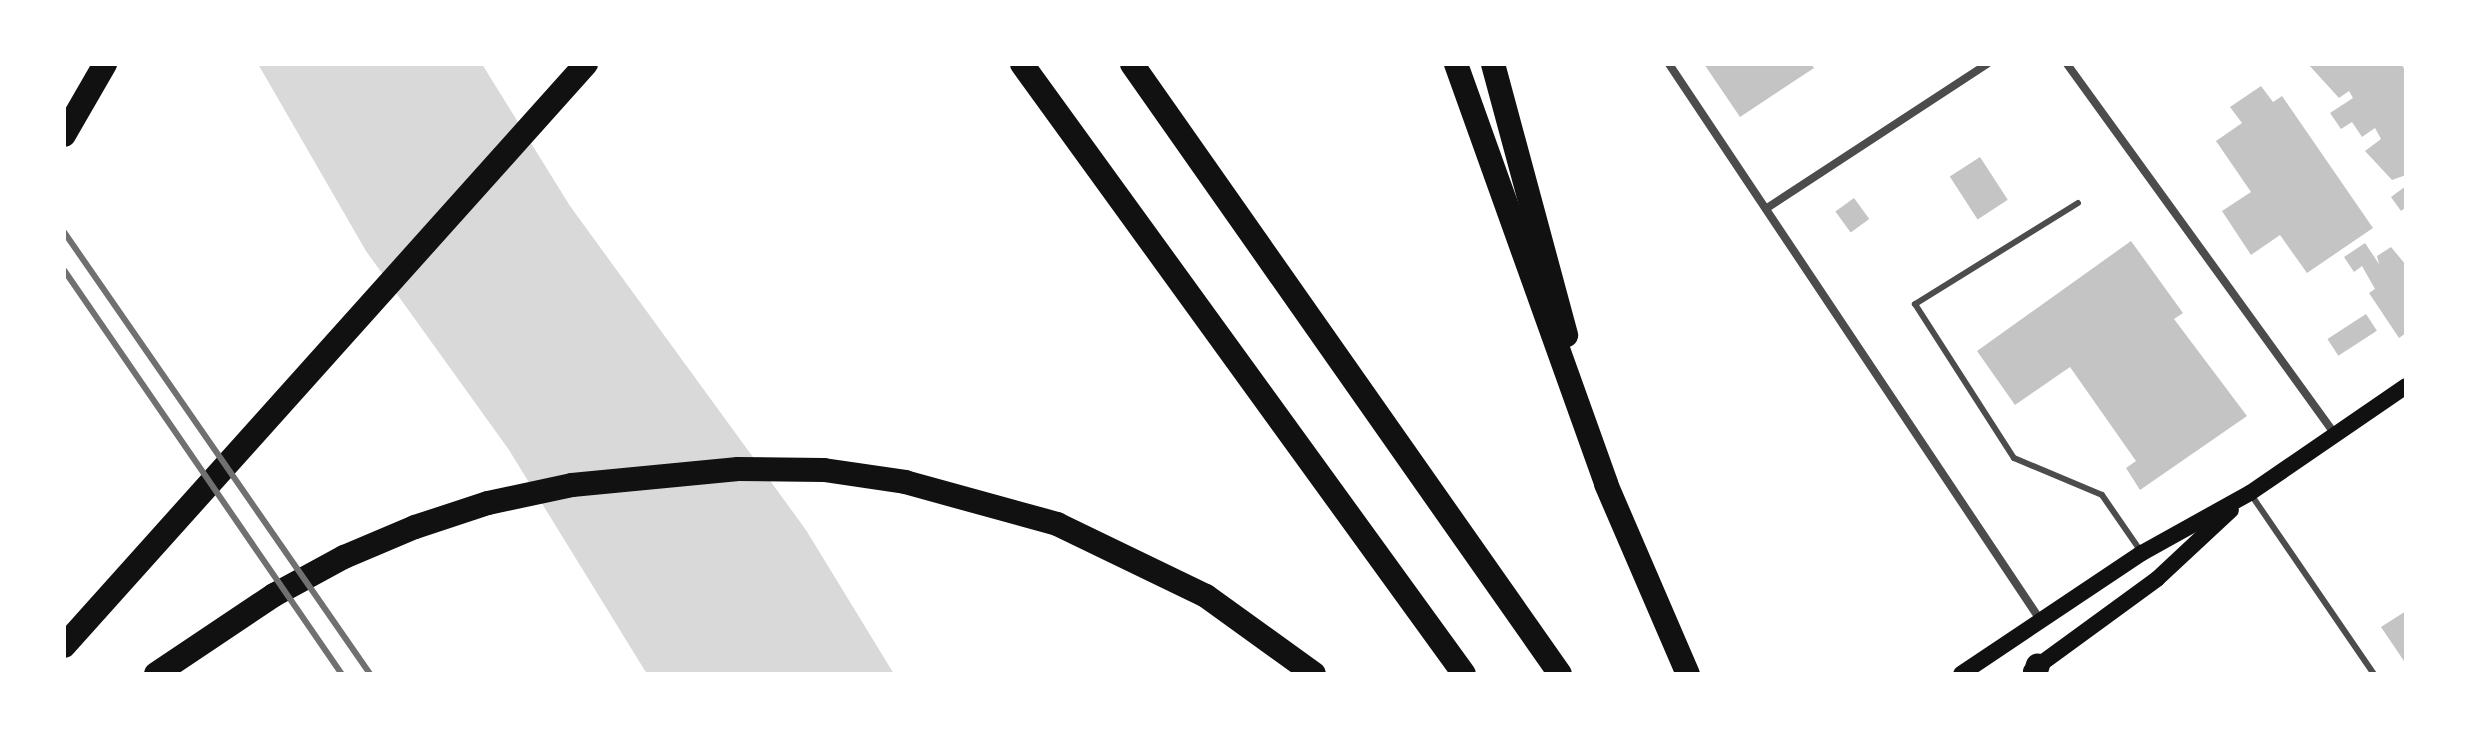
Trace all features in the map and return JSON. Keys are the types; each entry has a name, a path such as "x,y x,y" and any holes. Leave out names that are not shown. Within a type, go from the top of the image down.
{"highway":[{"path":"64,135 105,64"},
{"path":"64,646 586,64"},
{"path":"1022,64 1464,674"},
{"path":"1132,64 1560,674"},
{"path":"1456,64 1606,484 1688,674"},
{"path":"1493,64 1606,484"},
{"path":"156,674 274,595 344,557 488,503 655,474 824,470 982,499 1057,524 1206,596 1314,674"}],"main road":[{"path":"1961,674 2142,553 2250,493 2406,386"},
{"path":"2033,671 2157,579 2250,493"}],"street":[{"path":"1669,64 2041,621"},
{"path":"1767,208 1987,64"},
{"path":"2067,64 2334,433"}],"lane":[{"path":"2078,203 1915,304 2014,458 2102,495 2142,553"},
{"path":"2250,493 2374,674"}],"shaded area":[{"path":"258,64 482,64 570,206 806,530 894,674 647,674 509,450 366,251"}],"building":[{"path":"1704,64 1811,64 1814,68 1740,117"},
{"path":"2308,64 2401,64 2406,71 2406,175 2392,180 2365,151 2381,139 2375,128 2362,137 2352,122 2341,129 2330,113 2353,98 2349,91 2339,98"},
{"path":"2261,86 2273,102 2282,96 2373,228 2307,273 2280,235 2251,255 2222,211 2251,192 2216,141 2242,123 2230,107"},
{"path":"1980,157 2008,200 1978,219 1950,177"},
{"path":"2406,186 2406,207 2401,211 2391,197"},
{"path":"1854,198 1869,219 1851,233 1835,212"},
{"path":"2131,241 2183,313 2174,319 2247,416 2140,490 2126,468 2136,461 2070,367 2015,405 1977,351"},
{"path":"2365,243 2379,264 2377,256 2391,247 2406,265 2406,333 2399,338 2369,293 2375,289 2362,266 2354,272 2344,257"},
{"path":"2366,314 2377,331 2338,356 2327,339"},
{"path":"2406,611 2406,664 2381,627"}],"railway":[{"path":"64,232 370,674"},
{"path":"64,270 342,674"}]}
